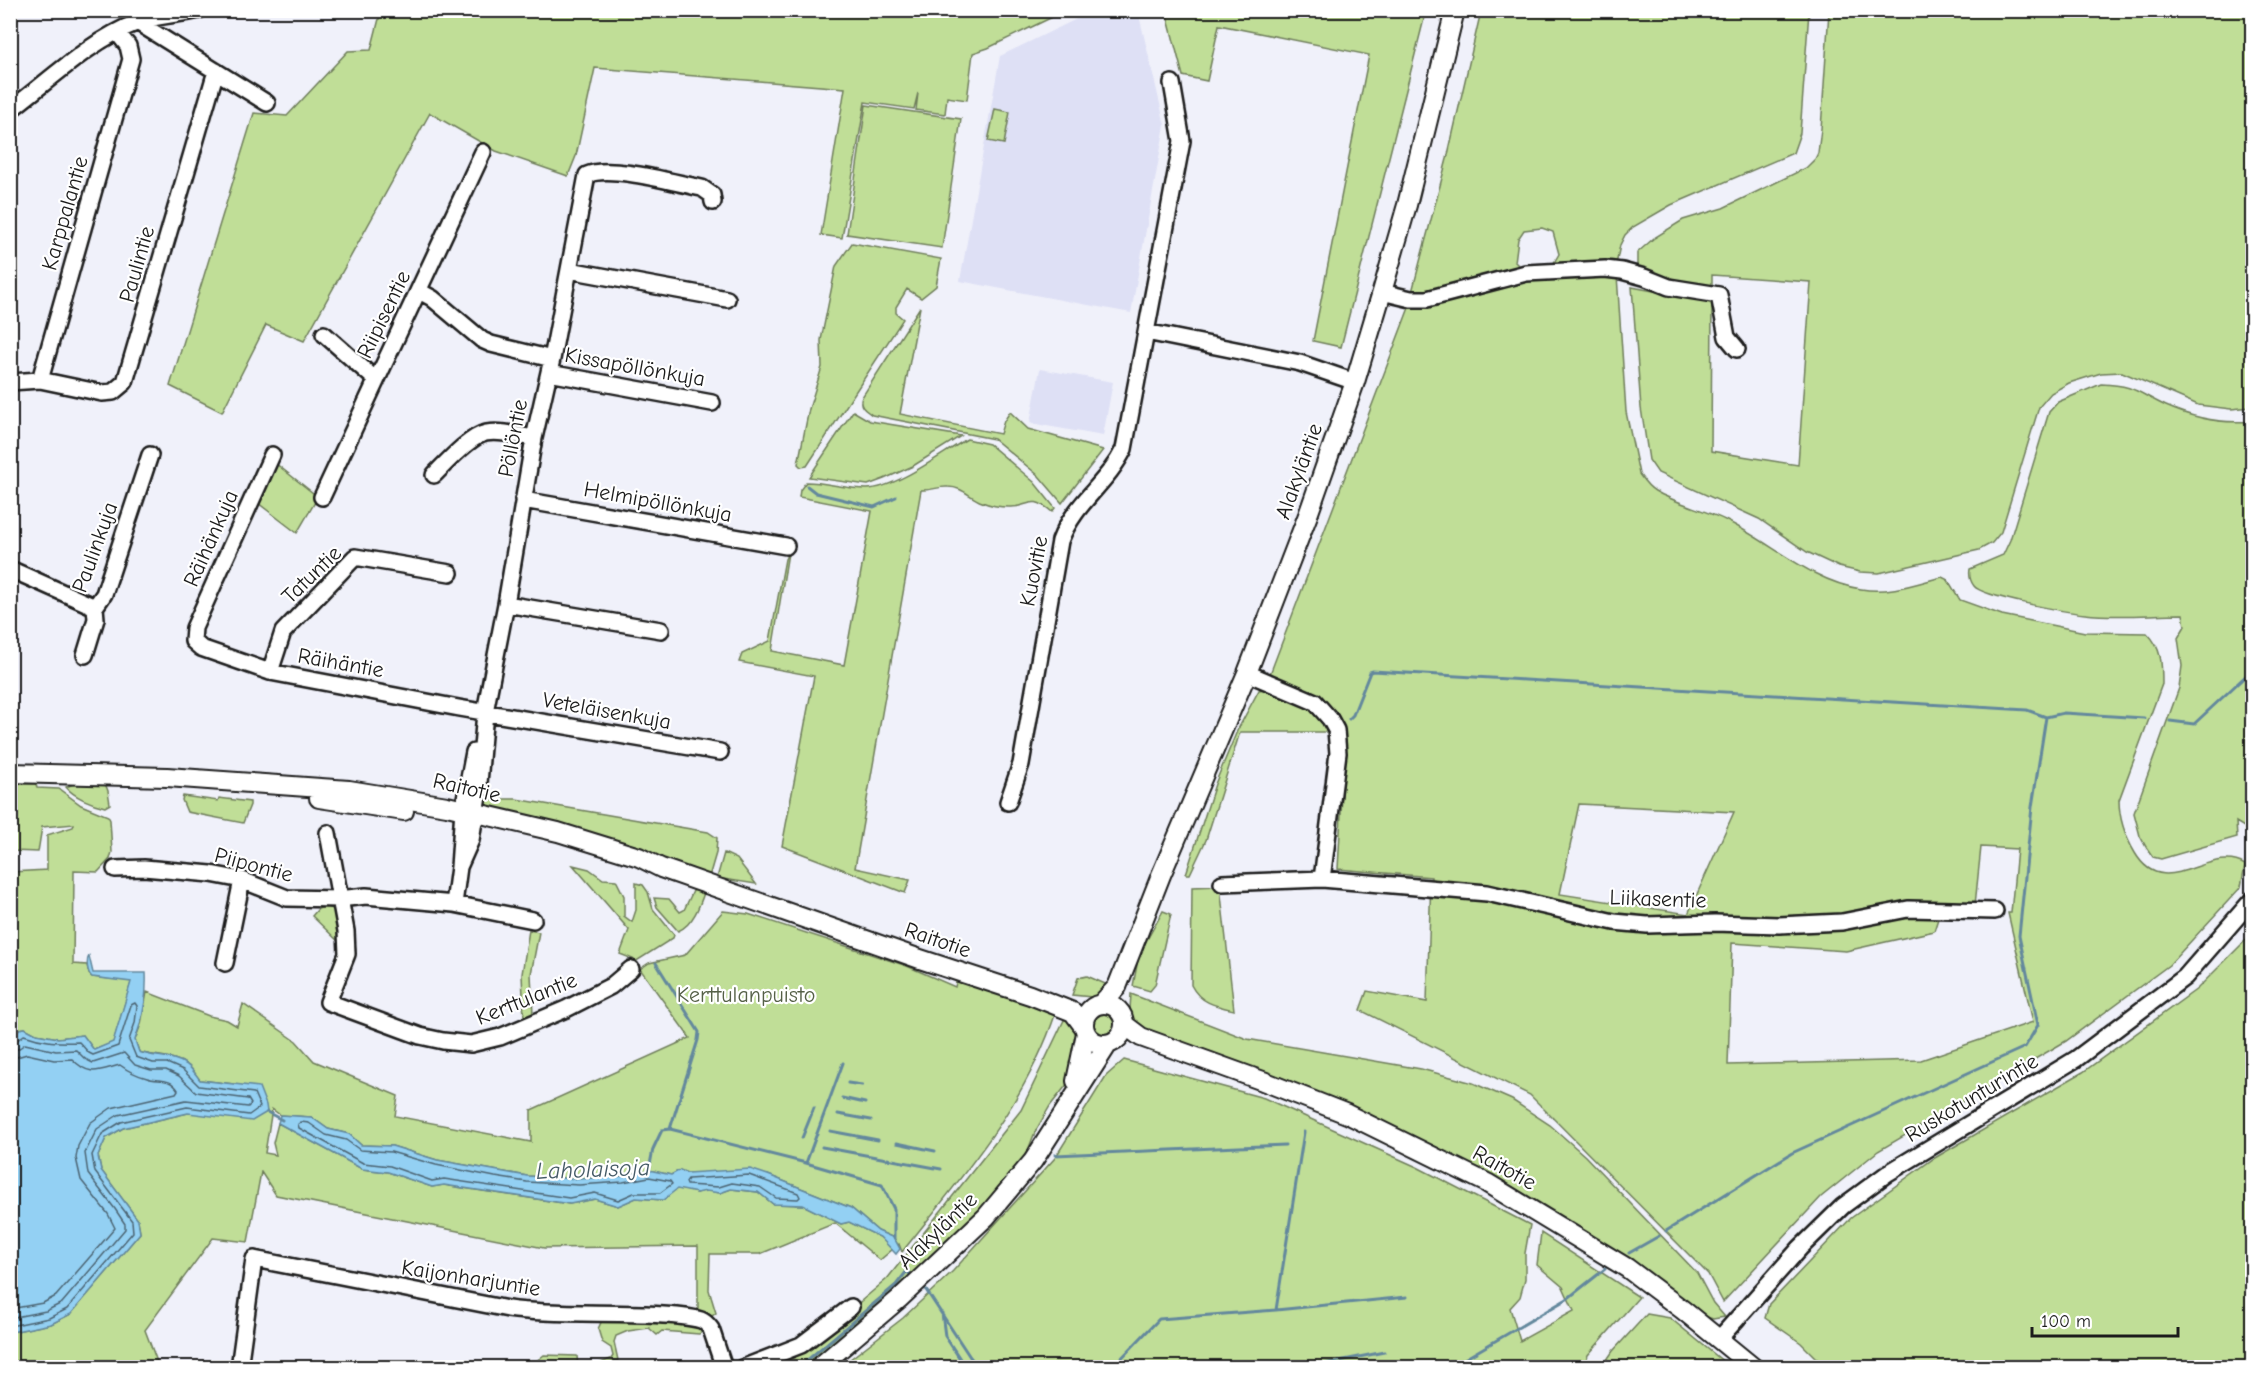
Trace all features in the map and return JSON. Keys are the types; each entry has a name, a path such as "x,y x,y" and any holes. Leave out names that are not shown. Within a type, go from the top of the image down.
{"main road":[{"name":"Alakyläntie","path":"1099,1005 1117,987 1308,515 1355,382 1382,292 1407,205 1455,10"},
{"name":"Raitotie","path":"10,773 167,777 256,784 283,783 349,790 468,817 636,864 661,868 920,959 1030,994 1073,1012 1085,1030"},
{"name":"Alakyläntie","path":"1124,1022 1126,990 1139,932"},
{"name":"Raitotie","path":"1030,994 1099,1005"},
{"path":"1099,1005 1115,1007 1124,1022 1123,1032 1111,1043 1095,1042 1085,1030 1087,1014 1099,1005"},
{"name":"Raitotie","path":"1124,1022 1141,1037 1347,1114 1487,1183 1627,1268 1754,1368"},
{"name":"Alakyläntie","path":"1068,1106 1080,1070 1085,1030"},
{"name":"Alakyläntie","path":"818,1368 904,1295 986,1217 1033,1161 1111,1043"},
{"name":"Raitotie","path":"1111,1043 1204,1060"}],"street":[{"path":"10,110 83,54 117,32 137,22 199,10"},
{"path":"137,22 267,103"},
{"name":"Karppalantie","path":"40,380 131,59 128,46 117,32"},
{"name":"Paulintie","path":"40,380 102,393 113,393 125,382 216,71"},
{"name":"Kuovitie","path":"1008,802 1021,764 1060,541 1073,513 1116,466 1124,449 1182,141 1172,83"},
{"name":"Riipisentie","path":"322,496 483,152"},
{"name":"Pöllöntie","path":"468,817 476,742 485,715 534,438 587,175 595,171 619,172 702,188 712,195 713,202"},
{"path":"1382,292 1411,299 1427,299 1526,273 1605,269 1622,271 1670,287 1719,296 1727,337 1737,349"},
{"path":"569,270 727,299"},
{"name":"Kissapöllönkuja","path":"419,291 432,298 482,340 491,344 550,366 712,403"},
{"path":"1146,332 1300,363 1355,382"},
{"path":"324,334 376,380"},
{"path":"10,382 40,380"},
{"path":"434,475 477,437 486,433 534,438"},
{"name":"Räihänkuja","path":"193,641 194,628 272,455"},
{"name":"Paulinkuja","path":"84,655 96,619 95,607 104,594 150,456"},
{"name":"Helmipöllönkuja","path":"523,500 786,546"},
{"name":"Tatuntie","path":"270,672 283,632 355,557 450,573"},
{"path":"10,569 95,607"},
{"path":"506,604 661,630"},
{"name":"Räihäntie","path":"193,641 201,648 270,672 485,715"},
{"path":"1246,673 1315,702 1330,719 1336,730 1338,753 1322,879"},
{"name":"Veteläisenkuja","path":"485,715 720,752"},
{"path":"454,904 459,867 471,840 468,817"},
{"path":"328,833 339,899"},
{"name":"Piipontie","path":"115,869 144,868 196,872 242,880 287,898 339,899 366,896 454,904 533,920"},
{"name":"Liikasentie","path":"1222,883 1322,879 1487,893 1614,922 1647,925 1745,923 1779,925 1842,922 1908,909 1995,911"},
{"path":"225,963 242,880"},
{"name":"Kerttulantie","path":"339,899 346,931 347,954 328,1002 420,1036 471,1044 500,1037 566,1010 611,986 631,969"},
{"name":"Ruskotunturintie","path":"1719,1339 1800,1248 1843,1206 1888,1173 2076,1059 2185,977 2253,900"},
{"name":"Kaijonharjuntie","path":"239,1368 254,1258 508,1309 531,1312 661,1315 701,1320 708,1323 711,1329 724,1368"},
{"path":"742,1368 801,1345 851,1307"}],"shaded area":[{"path":"1093,11 1138,11 1165,125 1131,313 960,281 1000,56"},
{"path":"1040,369 1113,382 1103,436 1030,423"}],"green space":[{"path":"381,11 1065,11 973,53 967,100 947,97 945,114 916,110 918,93 914,109 865,102 842,238 821,235 845,88 595,68 576,156 568,176 496,151 430,113 304,341 266,325 222,412 170,386 254,113 287,116 348,51 371,50"},
{"path":"1166,11 1426,11 1341,347 1313,341 1369,55 1219,25 1207,81 1183,76"},
{"path":"1481,11 1809,11 1800,133 1793,153 1671,205 1633,227 1625,235 1620,245 1616,265 1551,268 1559,254 1553,232 1542,228 1524,230 1518,239 1515,262 1522,269 1428,293 1412,292 1447,159"},
{"path":"1829,11 2252,11 2252,407 2231,409 2198,405 2122,372 2101,373 2069,383 2051,393 2039,407 2001,532 1992,543 1979,550 1879,573 1860,572 1839,567 1807,552 1759,519 1658,473 1649,460 1641,408 1632,287 1712,302 1711,451 1798,465 1811,282 1712,275 1712,287 1681,286 1637,270 1637,253 1654,238 1683,220 1723,208 1806,168 1815,159 1821,129"},
{"path":"866,105 961,119 942,248 847,234"},
{"path":"995,109 1010,112 1004,144 988,141"},
{"path":"852,243 941,259 936,286 921,298 907,289 896,307 896,313 903,319 807,466 801,467 798,464 809,409 822,367 821,340 836,266"},
{"path":"1617,275 1626,412 1639,474 1655,491 1727,521 1808,570 1842,585 1882,590 1902,588 1942,577 1948,580 1960,600 2002,615 2085,632 2147,633 2158,650 2162,684 2119,800 2121,821 2126,834 2135,853 2147,867 2160,873 2188,870 2217,861 2231,860 2245,865 2241,887 2169,965 2066,1041 1878,1151 1821,1197 1723,1302 1708,1274 1530,1095 1360,1010 1367,991 1427,1002 1431,877 1338,869 1345,740 1340,724 1334,712 1318,696 1270,674 1410,305 1428,307 1527,281","holes":["1579,804 1734,812 1688,914 1560,894","1981,847 2017,849 2011,913 2008,913 2033,1022 1921,1060 1728,1065 1732,943 1846,951 1934,931 1943,903 1975,905"]},
{"path":"920,307 900,414 1000,434 1010,412 1028,429 1103,450 1062,503 1039,476 994,439 872,415 863,408 862,397"},
{"path":"2101,384 2129,388 2166,406 2198,417 2231,422 2252,421 2252,832 2236,822 2237,837 2161,859 2153,857 2146,847 2140,836 2134,813 2179,688 2182,666 2178,638 2185,626 2183,614 2109,616 2062,610 1992,595 1974,586 1970,576 1970,569 2003,555 2010,540 2049,412 2058,402"},
{"path":"853,411 870,421 961,436 913,466 868,485 809,477"},
{"path":"967,439 989,444 1034,482 1055,508 1052,512 1045,506 1034,502 1016,507 992,505 953,487 921,490 855,868 910,880 905,893 782,846 814,676 739,662 742,654 770,641 788,553 772,651 844,665 872,511 799,497 800,490 806,482 859,489 878,487 904,477"},
{"path":"275,463 318,497 297,533 258,503"},
{"path":"1270,688 1310,705 1332,732 1240,732 1206,840 1190,874 1186,874 1215,784 1237,731 1259,690"},
{"path":"104,781 110,804 105,807 84,800 66,787 79,782"},
{"path":"11,784 36,784 37,788 59,789 81,805 108,816 110,820 112,852 110,859 98,872 74,871 73,964 87,965 92,977 130,981 131,983 113,1043 94,1050 83,1035 58,1038 36,1034 25,1028 19,1029 11,1039 11,872 47,870 47,835 73,827 74,824 42,827 38,852 11,851"},
{"path":"183,796 218,801 219,798 250,802 250,805 243,823 187,812 182,800"},
{"path":"482,799 516,799 708,832 717,838 716,853 709,877 662,858 486,806"},
{"path":"724,853 737,859 756,884 717,878"},
{"path":"573,865 589,869 603,879 616,880 624,896 624,916 632,922 636,910 636,883 643,885 648,892 653,909 674,935 673,938 635,962 620,954 629,930"},
{"path":"1220,886 1234,1010 1204,1000 1191,985 1192,887"},
{"path":"705,890 698,908 688,924 678,931 657,907 654,898 669,899 680,912 684,910 693,891"},
{"path":"326,906 337,911 341,944 312,916 318,909"},
{"name":"Kerttulanpuisto","path":"723,911 748,914 907,966 955,987 957,978 1056,1012 1028,1078 1010,1109 969,1168 902,1252 894,1238 878,1231 851,1208 768,1175 687,1173 680,1170 671,1175 649,1170 623,1176 579,1179 527,1176 437,1160 392,1146 361,1145 349,1134 328,1129 311,1117 280,1115 272,1109 265,1153 276,1155 273,1143 278,1123 362,1169 388,1172 432,1187 443,1185 569,1204 595,1199 618,1206 636,1198 663,1200 677,1188 697,1193 706,1190 720,1193 731,1189 758,1192 773,1204 803,1205 841,1224 849,1222 880,1237 893,1249 880,1260 835,1223 760,1254 710,1254 709,1290 716,1313 708,1319 695,1311 698,1311 698,1246 544,1248 276,1195 261,1172 248,1242 213,1238 145,1330 159,1367 11,1368 11,1332 51,1324 71,1314 140,1233 138,1220 101,1170 98,1156 106,1138 123,1128 188,1113 234,1084 200,1080 191,1068 182,1062 139,1052 135,1040 141,1024 147,992 209,1016 227,1020 237,1026 243,1004 296,1041 314,1061 398,1096 395,1116 531,1142 531,1110 690,1038 640,969 649,963 685,955"},
{"path":"1163,911 1171,914 1155,985 1150,991 1133,986 1139,954"},
{"path":"529,930 539,932 531,974 533,1015 524,1019 522,974"},
{"path":"2252,934 2252,1367 1825,1367 1801,1343 1765,1318 1769,1304 1851,1218 1933,1159 2083,1072 2197,989"},
{"path":"1087,976 1110,986 1103,995 1092,997 1072,995 1078,978"},
{"path":"1131,994 1247,1039 1421,1069 1473,1083 1512,1100 1550,1125 1585,1156 1697,1273 1713,1303 1725,1317 1713,1319 1704,1316 1630,1262 1548,1209 1490,1177 1133,1026 1130,1009"},
{"path":"1105,1009 1115,1013 1119,1023 1115,1033 1105,1037 1095,1033 1091,1023 1095,1013"},
{"path":"1065,1018 1072,1021 1077,1032 1069,1082 1050,1106 1035,1132 1025,1158 1004,1185 930,1260 831,1348 806,1367 762,1368 822,1334 887,1279 1021,1110"},
{"path":"1124,1060 1264,1098 1417,1167 1530,1225 1525,1253 1525,1279 1520,1297 1510,1308 1520,1341 1574,1311 1563,1287 1537,1265 1541,1233 1639,1297 1588,1355 1584,1367 1561,1367 1558,1364 1555,1368 840,1367 903,1318 953,1271 1055,1158 1106,1076"},
{"path":"1647,1314 1670,1318 1730,1367 1602,1367 1613,1351"},
{"path":"603,1318 693,1324 702,1332 699,1334 662,1331 657,1335 649,1328 628,1331 616,1336 614,1342 618,1360 600,1367 588,1368 611,1359 613,1356 611,1348 602,1342 598,1329"},
{"path":"544,1355 577,1356 578,1367 529,1367"}],"water":[{"path":"89,956 93,973 146,973 144,1007 135,1040 139,1052 182,1062 191,1068 200,1080 259,1087 267,1112 252,1121 188,1113 123,1128 106,1138 98,1156 101,1170 138,1220 140,1233 71,1314 51,1324 11,1332 11,1039 19,1029 25,1028 36,1034 58,1038 83,1035 94,1050 113,1042 131,982 92,977 88,967"},
{"path":"280,1115 311,1117 328,1129 349,1134 361,1145 392,1146 437,1160 527,1176 579,1179 623,1176 649,1170 671,1175 680,1170 687,1173 750,1169 851,1208 878,1231 894,1238 900,1249 896,1254 880,1237 849,1222 841,1224 803,1205 773,1204 758,1192 731,1189 720,1193 706,1191 697,1193 677,1189 663,1200 636,1198 618,1206 595,1199 570,1204 444,1185 432,1187 388,1172 362,1169 278,1123"}],"waterway":[{"path":"807,486 816,493 874,507 896,497"},
{"path":"2170,721 2194,724 2252,670"},
{"path":"1349,719 1353,715 1370,672 1373,671 2027,710 2046,717"},
{"path":"1666,1231 1792,1153 2025,1047 2038,1025 2019,936 2032,807 2046,717 2064,713 2144,718"},
{"path":"656,963 699,1032 670,1129"},
{"path":"806,1163 843,1063"},
{"path":"848,1083 862,1085"},
{"path":"842,1098 865,1103"},
{"path":"802,1138 814,1108"},
{"path":"267,1112 282,1120"},
{"path":"838,1114 871,1120"},
{"name":"Laholaisoja","path":"649,1170 653,1149 662,1130 670,1129 806,1163 882,1185 894,1209 894,1238"},
{"path":"830,1131 878,1140"},
{"path":"1276,1310 1304,1132"},
{"path":"897,1143 935,1151"},
{"path":"1055,1155 1285,1145"},
{"path":"822,1147 941,1169"},
{"path":"1629,1253 1659,1236"},
{"path":"903,1261 912,1277"},
{"path":"1449,1368 1567,1299 1605,1269"},
{"path":"798,1368 896,1285 907,1271"},
{"path":"926,1290 979,1368"},
{"path":"1112,1368 1159,1319 1407,1297"},
{"path":"942,1313 945,1336 966,1368"},
{"path":"1304,1368 1384,1352"}]}
